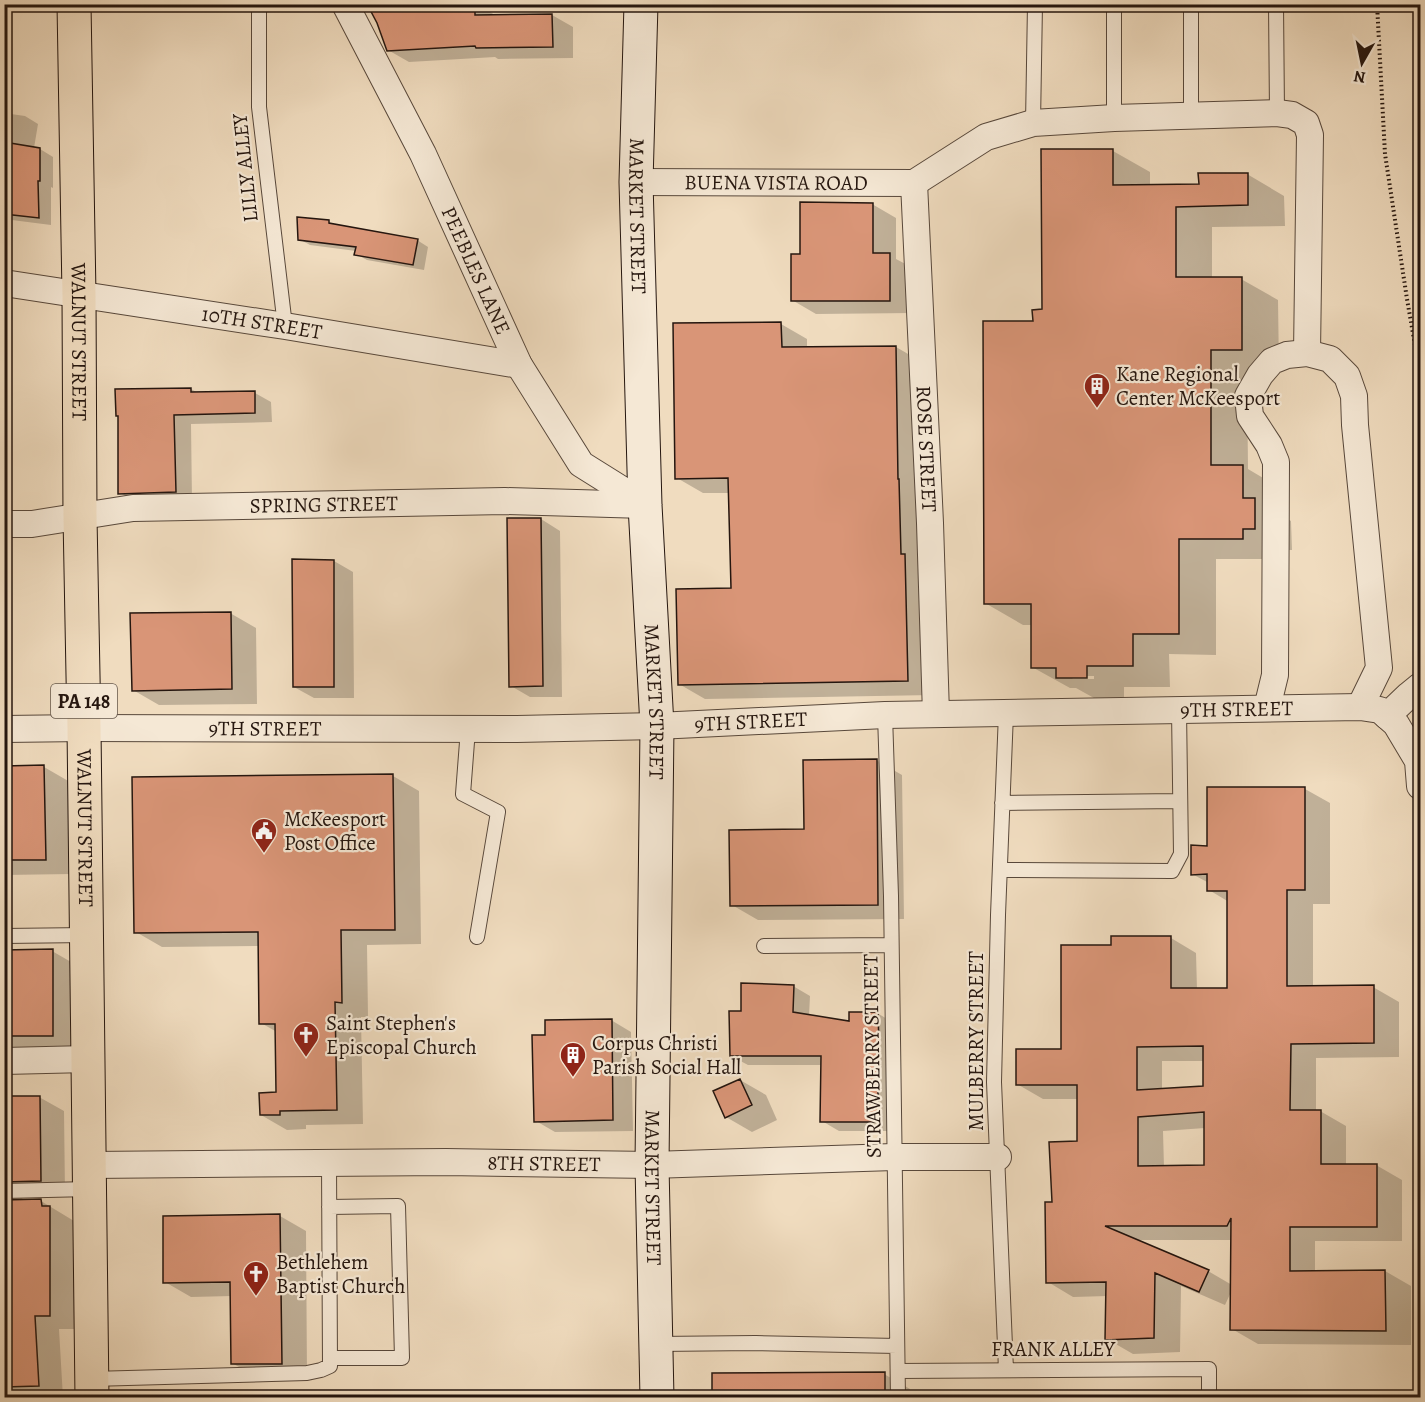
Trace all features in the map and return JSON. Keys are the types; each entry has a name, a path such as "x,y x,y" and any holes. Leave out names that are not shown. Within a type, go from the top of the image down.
{"main road":[{"name":"WALNUT STREET","path":"74,4 91,1388"},
{"name":"MARKET STREET","path":"641,4 636,182 645,505 657,726 652,1164 657,1398"}],"street":[{"name":"PEEBLES LANE","path":"345,4 423,154 519,365 581,464 645,505"},
{"path":"914,183 986,136 1033,123 1114,118 1277,113 1292,115 1306,123 1310,135 1307,353"},
{"name":"BUENA VISTA ROAD","path":"636,182 914,183"},
{"name":"ROSE STREET","path":"914,183 930,523 936,714"},
{"name":"10TH STREET","path":"4,284 285,326 519,365"},
{"path":"1267,708 1275,675 1276,462 1269,445 1250,416 1248,396 1260,375 1272,361 1287,355 1307,353 1329,359 1347,376 1354,396 1379,668 1360,707"},
{"name":"SPRING STREET","path":"4,525 80,518 133,508 505,501 645,505"},
{"path":"1420,686 1387,716 1396,724 1420,770"},
{"name":"9TH STREET","path":"4,729 468,729 657,726 885,715 1360,707 1380,710 1387,716"},
{"path":"4,1061 88,1059"},
{"name":"8TH STREET","path":"90,1177 329,1163 652,1164 894,1157 998,1157"}],"lane":[{"name":"LILLY ALLEY","path":"260,4 259,107 285,326"},
{"path":"1033,123 1035,4"},
{"path":"1114,4 1114,118"},
{"path":"1191,4 1191,116"},
{"path":"1276,4 1277,113"},
{"path":"1000,870 1172,871 1181,854 1179,710"},
{"name":"MULBERRY STREET","path":"1006,713 994,1082 1006,1370"},
{"name":"STRAWBERRY STREET","path":"885,715 898,1398"},
{"path":"468,729 463,794 498,812 477,937"},
{"path":"1002,803 1180,801"},
{"path":"4,936 87,935"},
{"path":"764,946 891,945"},
{"path":"91,1388 307,1373 330,1366 329,1163"},
{"path":"4,1191 90,1177"},
{"path":"329,1207 398,1206 402,1358 330,1358"},
{"path":"656,1344 756,1343 897,1346"},
{"name":"FRANK ALLEY","path":"898,1371 1209,1369 1209,1398"}],"path":[{"path":"1377,4 1385,154 1420,374"}],"building":[{"path":"367,4 475,4 475,15 552,14 553,47 476,48 475,46 387,51"},
{"path":"4,142 40,148 39,218 4,214"},
{"name":"Kane Regional Center McKeesport","path":"1041,149 1113,149 1113,185 1199,184 1198,173 1248,173 1248,205 1176,207 1176,277 1242,277 1242,350 1211,350 1211,465 1243,465 1243,498 1255,498 1255,529 1243,529 1243,539 1179,539 1179,634 1133,634 1133,666 1087,666 1087,678 1056,678 1056,668 1031,668 1031,604 984,604 983,321 1033,321 1032,310 1042,309"},
{"path":"800,202 873,203 873,253 890,253 890,301 791,301 791,254 800,254"},
{"path":"297,217 329,220 329,223 418,239 413,265 354,255 356,247 298,240"},
{"path":"781,322 782,347 896,346 898,479 901,554 905,554 908,681 678,685 676,589 731,588 728,478 675,479 673,323"},
{"path":"191,388 191,392 255,391 255,413 174,415 176,492 118,494 118,416 116,416 115,389"},
{"path":"507,518 541,518 543,686 509,687"},
{"path":"292,559 334,560 334,687 293,687"},
{"path":"231,612 232,689 132,691 130,613"},
{"path":"877,759 878,905 730,906 729,830 804,829 803,760"},
{"path":"44,765 46,860 4,860 4,766"},
{"name":"McKeesport Post Office","path":"393,774 395,930 341,930 342,1003 335,1002 337,1110 280,1111 280,1115 260,1115 259,1093 276,1092 275,1024 259,1024 258,932 134,933 132,777"},
{"path":"1207,787 1305,787 1305,890 1287,890 1287,986 1374,985 1374,1043 1291,1044 1290,1110 1321,1110 1321,1164 1377,1164 1377,1227 1290,1227 1290,1271 1385,1270 1386,1331 1230,1330 1231,1218 1227,1226 1105,1226 1209,1270 1199,1292 1155,1273 1154,1338 1105,1340 1106,1282 1046,1283 1045,1202 1052,1202 1049,1142 1077,1141 1077,1085 1016,1085 1016,1049 1061,1049 1061,945 1111,945 1111,936 1171,936 1171,988 1227,988 1227,891 1207,891 1207,874 1191,875 1191,845 1207,846","holes":["1203,1046 1203,1086 1137,1090 1137,1047","1204,1112 1204,1165 1138,1166 1138,1117"]},
{"path":"53,949 53,1036 4,1036 4,950"},
{"path":"741,983 794,985 793,1012 849,1021 849,1012 878,1012 880,1079 878,1079 878,1122 820,1122 821,1056 730,1056 729,1011 741,1011"},
{"name":"Corpus Christi Parish Social Hall","path":"612,1019 613,1120 534,1122 532,1035 545,1035 545,1020"},
{"path":"740,1079 752,1105 725,1118 713,1091"},
{"path":"4,1096 40,1096 41,1181 4,1182"},
{"path":"41,1199 42,1206 50,1206 50,1316 35,1316 39,1386 4,1387 4,1200"},
{"name":"Bethlehem Baptist Church","path":"280,1214 282,1364 231,1364 230,1282 163,1283 163,1216"},
{"path":"885,1372 885,1398 712,1398 712,1373"}],"place":[{"name":"Kane Regional Center McKeesport","path":"1097,409"},
{"name":"McKeesport Post Office","path":"264,854"},
{"name":"Saint Stephen's Episcopal Church","path":"306,1058"},
{"name":"Corpus Christi Parish Social Hall","path":"573,1078"},
{"name":"Bethlehem Baptist Church","path":"256,1297"}]}
